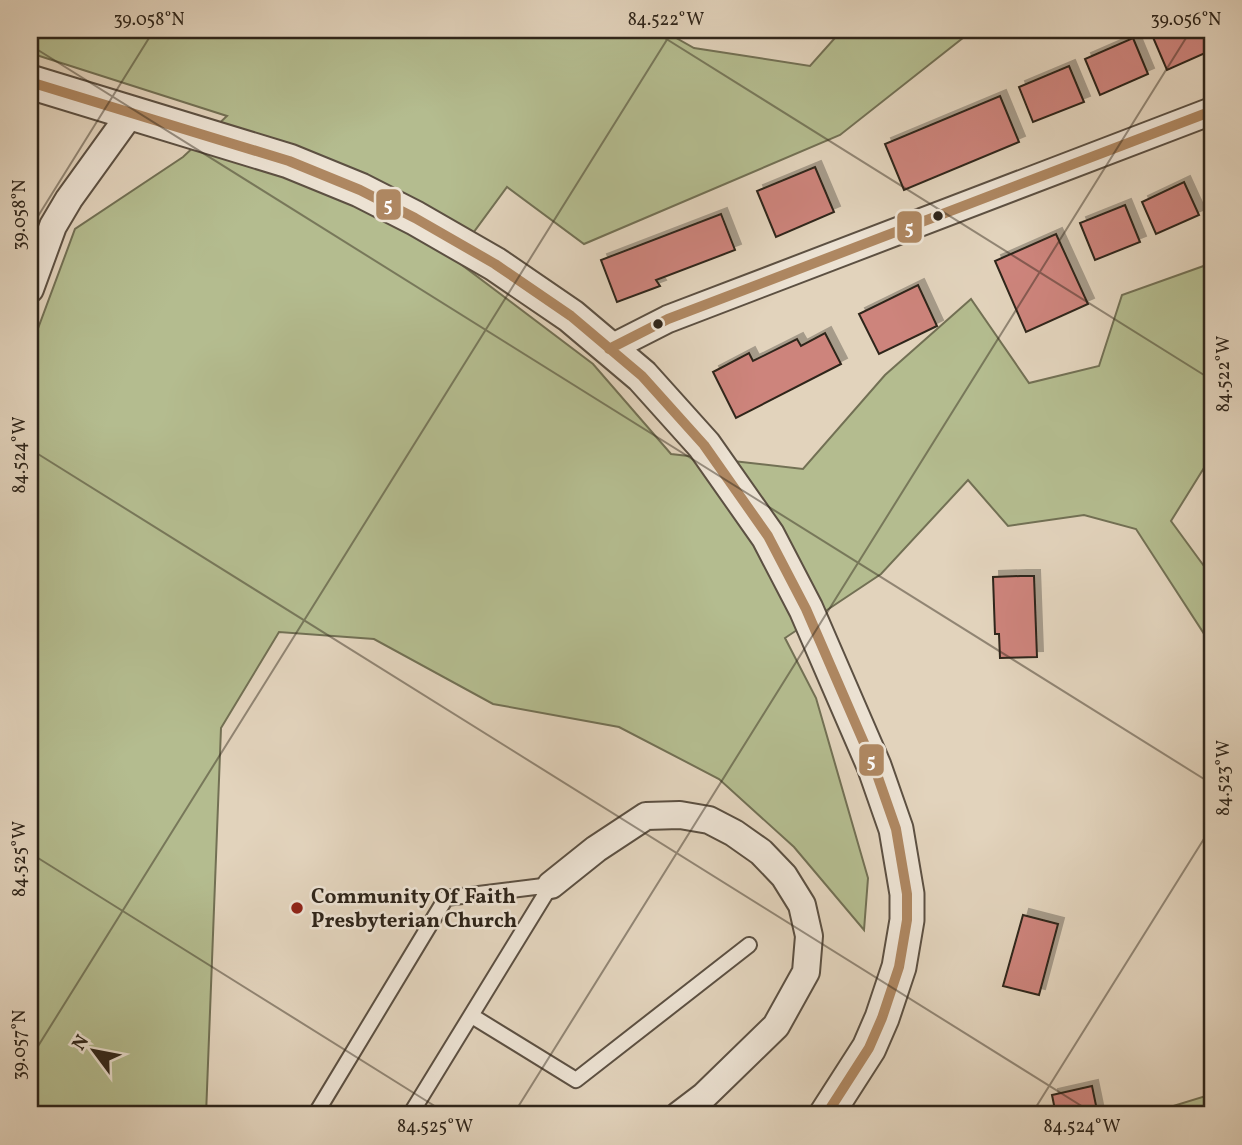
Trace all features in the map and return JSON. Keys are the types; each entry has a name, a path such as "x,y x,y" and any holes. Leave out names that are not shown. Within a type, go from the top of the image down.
{"street":[{"path":"30,82 289,162 360,190 415,218 495,264 571,316 642,376 704,445 768,536 806,609 874,766 896,829 906,894 907,920 899,967 883,1018 869,1048 826,1115"},
{"path":"609,349 668,319 1212,111"},
{"path":"31,279 53,226 69,199 131,113"},
{"path":"551,885 596,849 646,816 680,815 709,820 761,852 784,876 802,905 809,936 806,972 776,1026 704,1096 679,1115"}],"lane":[{"path":"410,1115 551,885"},
{"path":"315,1115 446,898 551,885"},
{"path":"472,1016 576,1080 749,945"}],"green space":[{"path":"30,30 662,30 694,48 810,66 842,30 973,30 840,135 584,244 507,187 454,259 593,364 671,454 803,469 885,375 971,299 1029,383 1099,366 1122,295 1212,263 1212,455 1171,521 1212,577 1212,646 1136,529 1084,515 1008,526 968,480 881,574 785,638 816,698 868,878 864,930 794,847 719,779 619,727 493,704 374,639 279,632 221,728 206,1115 30,1115 30,350 75,229 183,157 227,116 30,53"},
{"path":"1212,1094 1212,1115 1144,1115"}],"building":[{"path":"1164,30 1205,30 1212,50 1167,70 1152,35"},
{"path":"1133,38 1148,74 1100,95 1085,59"},
{"path":"1069,66 1084,102 1033,122 1019,87"},
{"path":"1000,96 1019,142 904,190 885,144"},
{"path":"815,167 834,212 776,237 757,191"},
{"path":"1184,182 1199,215 1156,234 1142,202"},
{"path":"1125,205 1140,242 1095,260 1080,223"},
{"path":"721,214 735,250 656,280 660,286 617,302 601,260"},
{"path":"1056,234 1088,304 1026,332 995,261"},
{"path":"918,285 937,326 879,354 859,314"},
{"path":"825,333 841,364 736,418 713,372 749,353 753,361 797,339 801,346"},
{"path":"1034,576 1037,657 1000,658 999,634 995,634 993,577"},
{"path":"1023,915 1058,924 1039,995 1003,986"},
{"path":"1092,1086 1098,1115 1056,1115 1052,1095"}],"transit line":[{"name":"5","path":"30,82 289,161 360,190 415,218 495,264 571,316 642,376 704,445 768,536 806,609 874,766 896,829 907,894 907,920 899,967 869,1048 826,1115"},
{"name":"5","path":"609,349 668,319 1212,111"}],"place":[{"name":"Community Of Faith Presbyterian Church","path":"297,908"}]}
